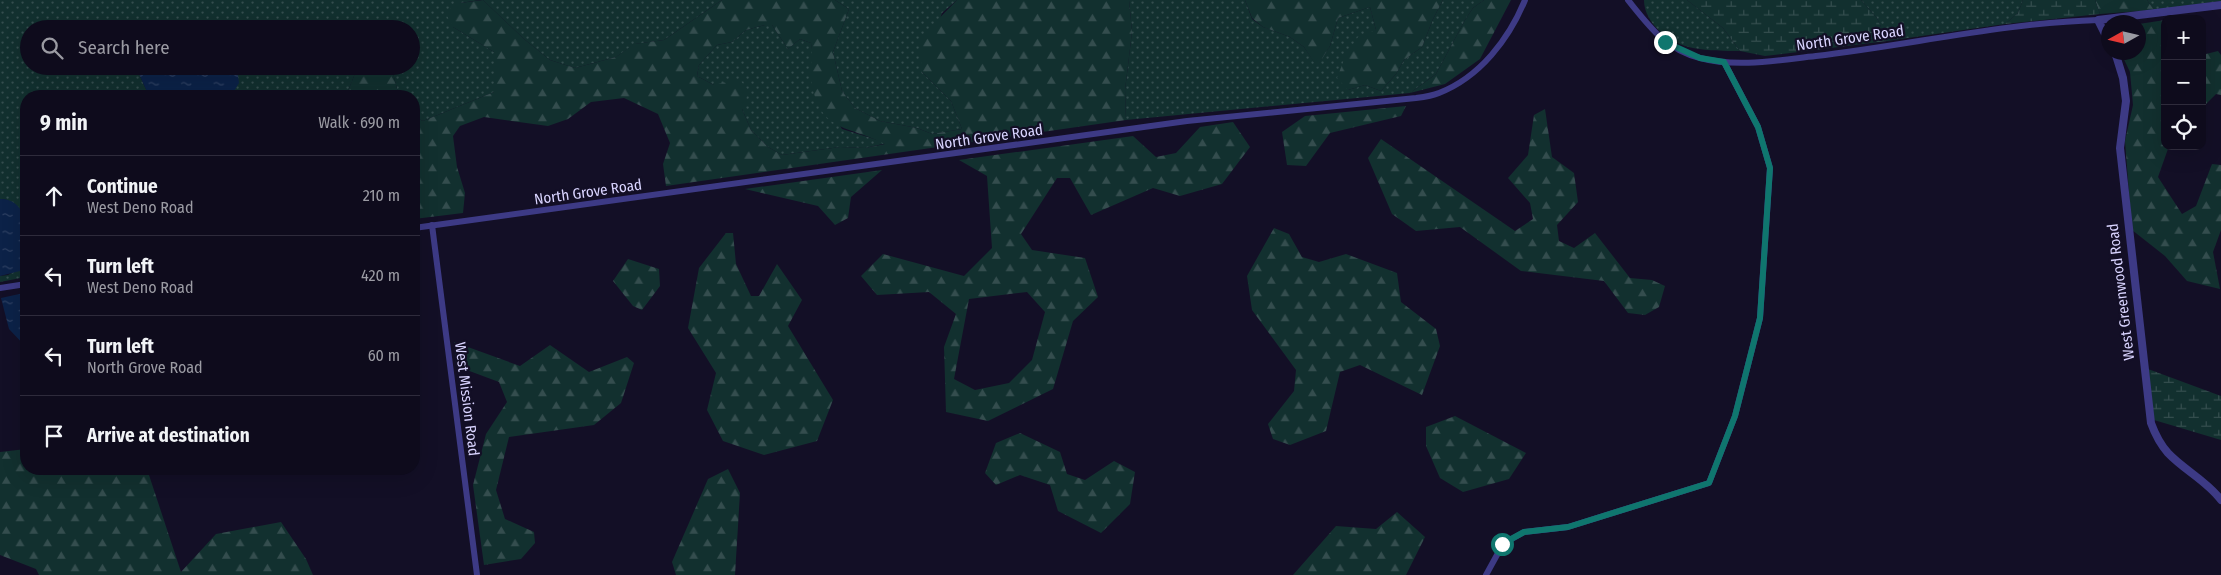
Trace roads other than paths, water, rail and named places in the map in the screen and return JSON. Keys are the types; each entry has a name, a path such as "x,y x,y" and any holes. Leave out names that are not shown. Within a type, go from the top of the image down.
{"street":[{"name":"North Grove Road","path":"420,227 1188,121 1416,98 1438,94 1458,83 1483,64 1503,44 1518,19 1526,0"},
{"name":"North Grove Road","path":"1628,0 1653,32 1665,42 1700,58 1724,62 1762,62 1844,52 2029,24 2098,20"},
{"path":"2101,26 2098,20 2221,5"},
{"name":"West Greenwood Road","path":"2118,60 2126,101 2120,148 2151,423 2157,438 2169,454 2189,469 2221,500"},
{"path":"1486,575 1502,544 1524,532 1568,527 1709,483 1735,416 1760,318 1770,168 1758,127 1724,62"},
{"name":"West Mission Road","path":"432,225 477,575"},
{"path":"0,288 20,285"}],"water":[{"path":"139,75 238,75 239,83 235,90 146,90"},
{"path":"0,199 10,201 20,209 20,271 0,276"},
{"path":"20,294 20,341 9,329 1,298"}]}
